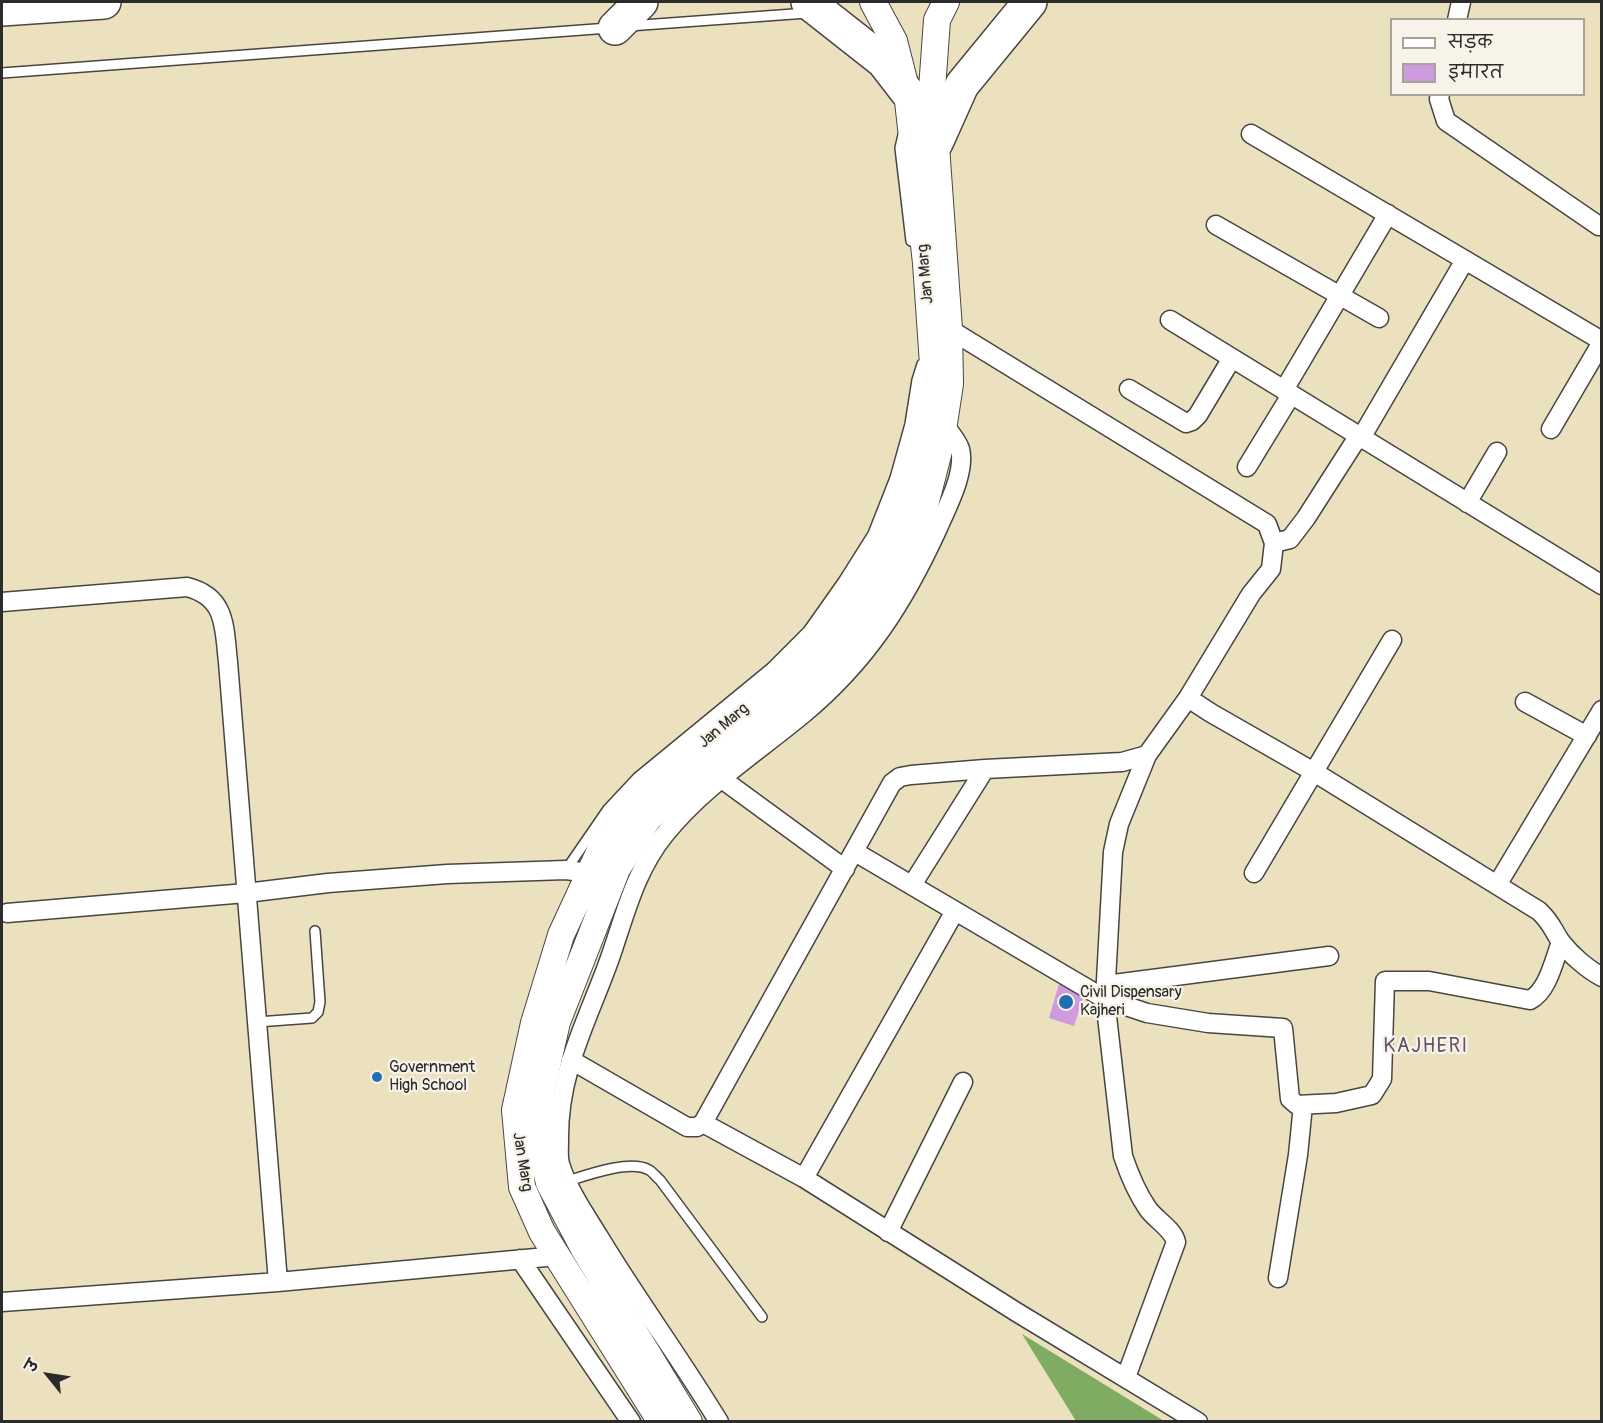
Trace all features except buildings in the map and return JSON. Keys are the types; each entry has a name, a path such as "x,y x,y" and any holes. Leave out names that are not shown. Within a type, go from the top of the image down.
{"highway":[{"path":"2,9 104,2"},
{"path":"615,27 641,2"},
{"path":"936,143 962,85 1030,2"},
{"path":"814,7 884,62 908,103"}],"main road":[{"name":"Jan Marg","path":"661,1422 542,1232 522,1187 515,1110 534,1023 561,935 577,872 604,842 632,804 798,662 831,625 867,574 898,514 921,435 933,364 926,263 908,103 894,41 873,2"},
{"name":"Jan Marg","path":"689,1422 570,1225 549,1183 538,1132 542,1088 557,1022 617,869 648,819 713,772 815,678 862,623 896,570 924,509 941,443 950,384 930,323 936,143 933,78 937,20 946,2"}],"street":[{"path":"1457,18 1461,2"},
{"path":"1440,96 1446,121 1601,225"},
{"path":"1251,134 1602,341 1551,429"},
{"path":"1247,467 1340,295 1388,214"},
{"path":"1216,225 1379,318"},
{"path":"1274,543 1290,539 1354,443 1361,438 1466,260"},
{"path":"1170,320 1602,585"},
{"path":"930,323 1267,524 1274,543 1271,569 1251,594 1188,698 1147,755 1119,824 1113,852 1106,992 1123,1156 1149,1210 1172,1233 1176,1242 1126,1377"},
{"path":"1129,389 1186,423 1198,415 1232,358"},
{"path":"1467,503 1497,452"},
{"path":"2,602 187,587 198,590 219,608 223,620 228,662 278,1282"},
{"path":"1254,873 1392,640"},
{"path":"1188,698 1314,772 1539,911 1550,921 1561,942 1575,957 1602,977"},
{"path":"1525,702 1587,736"},
{"path":"1497,885 1602,710"},
{"path":"571,1060 687,1127 703,1123 892,783 900,777 985,769 1122,762 1147,755"},
{"path":"912,885 985,769"},
{"path":"719,1422 629,1288 577,1201 560,1162 559,1125 565,1080 581,1028 609,960 629,898 646,861 664,835 692,804 713,772 845,869"},
{"path":"855,852 955,911 1147,1013 1208,1023 1283,1028 1290,1099 1297,1105 1336,1103 1372,1095 1378,1088 1382,1079 1385,981 1429,981 1530,1000 1538,996 1544,986 1561,942"},
{"path":"7,912 447,874 577,872"},
{"path":"804,1178 955,911"},
{"path":"1106,992 1329,956"},
{"path":"888,1232 963,1082"},
{"path":"1278,1278 1298,1155 1303,1105"},
{"path":"703,1123 804,1178 1018,1313 1198,1422"},
{"path":"2,1302 278,1282 557,1256"},
{"path":"520,1259 631,1422"}],"lane":[{"path":"2,74 615,27 814,7"},
{"path":"908,103 900,148 912,254"},
{"path":"257,1022 312,1018 318,1012 320,1002 315,931"},
{"path":"568,1181 607,1170 633,1166 648,1169 660,1180 762,1317"}],"green space":[{"path":"1022,1334 1164,1421 1076,1421"}],"place":[{"name":"Civil Dispensary Kajheri","path":"1066,1002"},
{"name":"Government High School","path":"377,1077"}],"district":[{"name":"KAJHERI","path":"1426,1047"}]}
